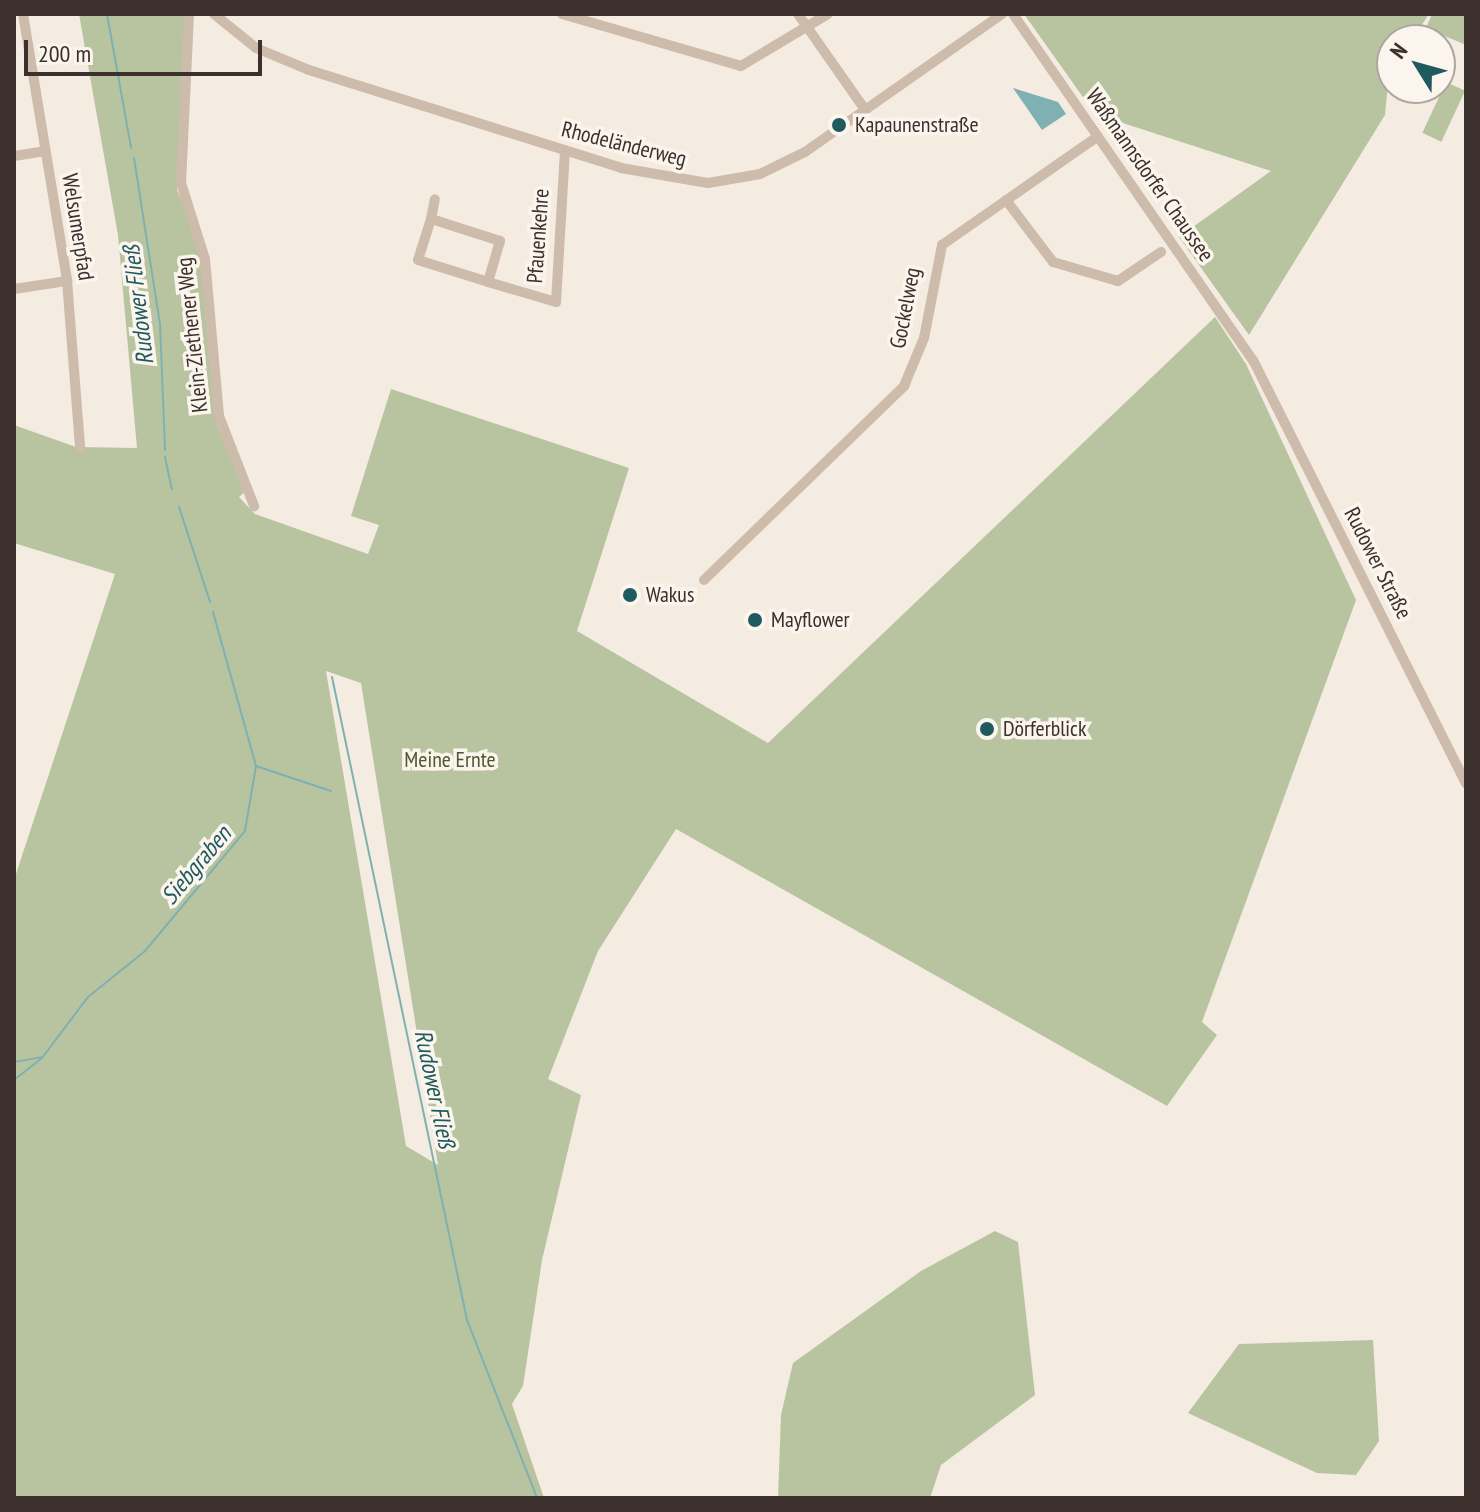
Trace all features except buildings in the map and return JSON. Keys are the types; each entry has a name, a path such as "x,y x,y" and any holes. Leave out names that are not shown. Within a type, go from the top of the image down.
{"street":[{"name":"Klein-Ziethener Weg","path":"189,14 181,183 205,259 219,416 254,506"},
{"name":"Rhodeländerweg","path":"214,14 246,42 293,64 662,179 726,182 778,167 866,111 1002,14"},
{"path":"562,14 728,66 756,63 828,14"},
{"path":"604,27 608,14"},
{"path":"798,14 866,111"},
{"name":"Waßmannsdorfer Chaussee","path":"1013,14 1253,360"},
{"name":"Welsumerpfad","path":"20,17 67,281 80,447"},
{"name":"Gockelweg","path":"704,580 897,395 924,338 938,250 1098,136"},
{"path":"14,156 45,151"},
{"name":"Pfauenkehre","path":"488,282 500,241 431,219 418,260 488,282 556,302 565,151"},
{"path":"431,219 435,199"},
{"path":"1006,200 1053,262 1118,281 1161,252"},
{"path":"14,289 67,281"},
{"name":"Rudower Straße","path":"1253,360 1466,784"}],"green space":[{"name":"Meine Ernte","path":"79,14 185,14 177,190 201,245 217,425 246,491 239,497 255,514 368,554 379,525 351,516 391,389 629,468 577,631 768,743 1215,317 1246,364 1356,600 1202,1022 1217,1035 1167,1106 676,829 598,951 548,1079 581,1095 542,1260 523,1386 512,1404 544,1498 14,1498 14,880 115,574 14,543 14,425 76,447 137,448 118,235","holes":["326,671 361,683 438,1165 406,1146"]},
{"path":"1024,14 1429,14 1422,24 1376,24 1376,104 1386,104 1385,115 1249,335 1179,237 1271,171 1095,114"},
{"path":"1432,14 1466,14 1466,45 1456,41 1456,24 1428,24"},
{"path":"1456,87 1465,91 1441,142 1422,133 1436,104 1456,104"},
{"path":"995,1231 1018,1242 1035,1395 941,1465 930,1498 778,1498 781,1415 793,1363 921,1271"},
{"path":"1373,1340 1379,1441 1356,1475 1317,1473 1188,1413 1239,1344"}],"water":[{"path":"1013,88 1058,102 1066,114 1042,130"}],"waterway":[{"name":"Rudower Fließ","path":"107,14 131,148"},
{"name":"Rudower Fließ","path":"134,158 160,324 165,450"},
{"name":"Siebgraben","path":"165,457 172,489"},
{"name":"Siebgraben","path":"179,507 210,602"},
{"name":"Siebgraben","path":"14,1080 42,1058 88,997 145,951 245,831 256,766 213,612"},
{"name":"Rudower Fließ","path":"332,677 467,1320 537,1498"},
{"path":"256,766 331,791"},
{"path":"14,1062 42,1057"}],"place":[{"name":"Kapaunenstraße","path":"839,125"},
{"name":"Wakus","path":"630,595"},
{"name":"Mayflower","path":"755,620"},
{"name":"Dörferblick","path":"987,729"}]}
